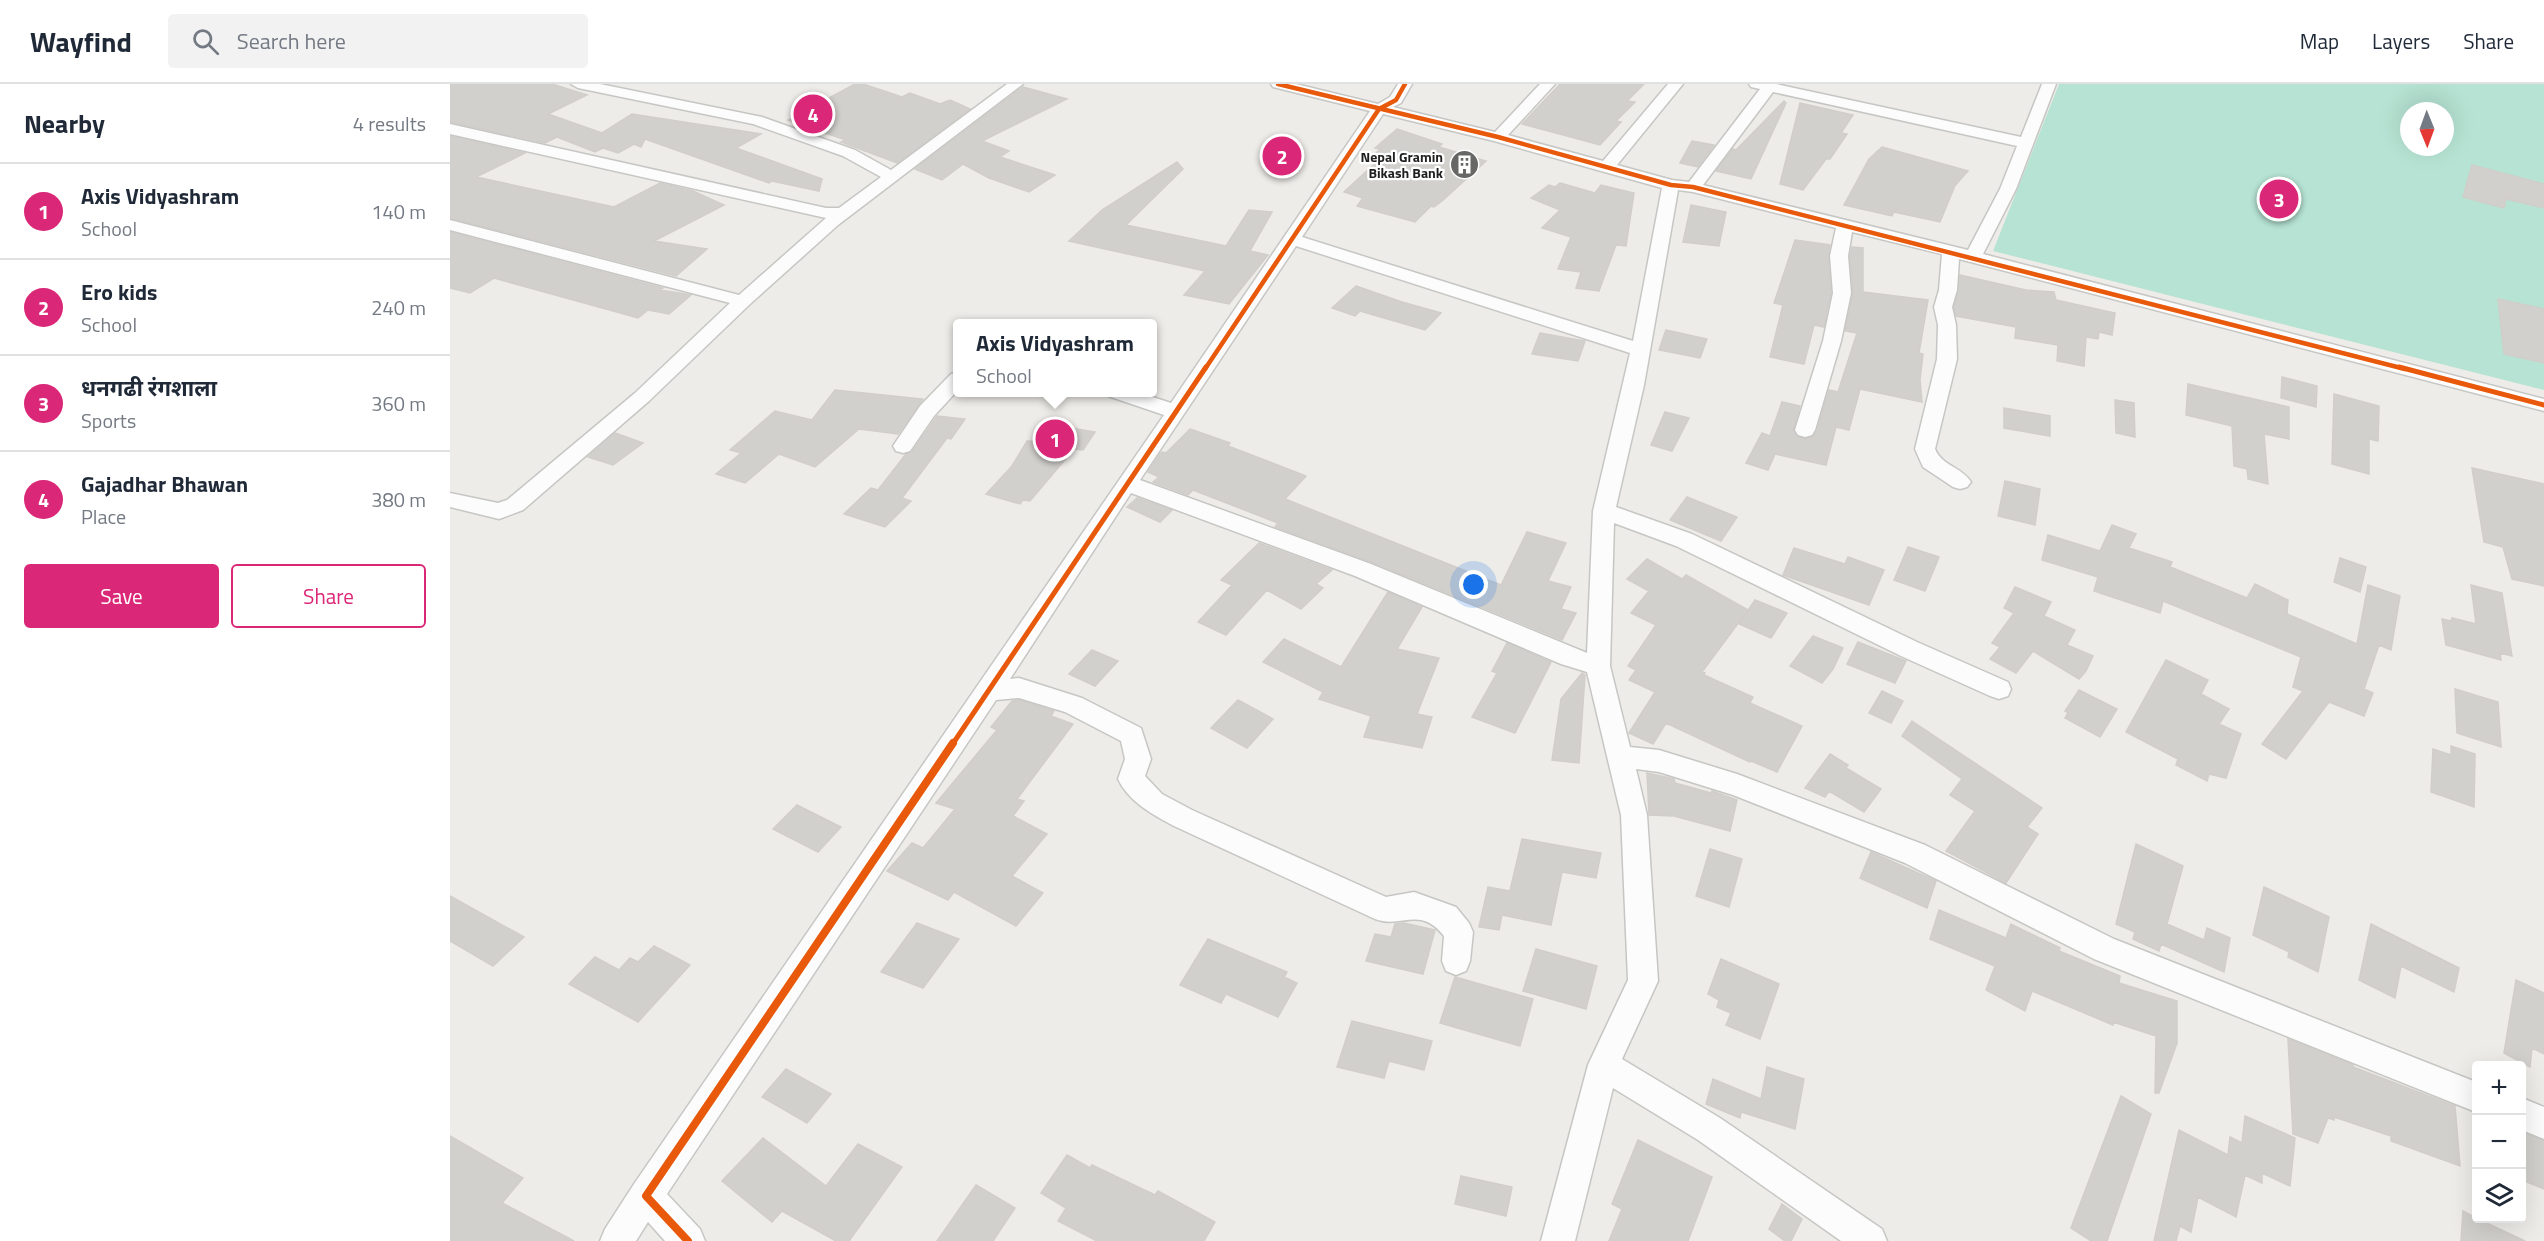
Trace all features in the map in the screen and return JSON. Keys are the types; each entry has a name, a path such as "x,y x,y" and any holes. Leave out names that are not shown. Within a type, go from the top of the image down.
{"street":[{"path":"578,84 757,120 849,153 890,177"},
{"path":"450,500 499,511 515,505 642,397 743,301 842,213 1016,84"},
{"path":"1278,84 1973,257 2544,405"},
{"path":"617,1241 1379,109 1396,100 1405,84"},
{"path":"1498,137 1548,84"},
{"path":"1608,166 1676,84"},
{"path":"1973,257 2008,189 2049,84"},
{"path":"1558,1241 1604,1065 1643,981 1634,815 1598,666 1604,511 1682,186 1763,85 2026,143"},
{"path":"450,129 826,213 842,213"},
{"path":"450,225 743,301"},
{"path":"1805,430 1834,331 1842,292 1839,256 1845,226"},
{"path":"1292,239 1641,350"},
{"path":"1951,252 1948,290 1943,307 1947,325 1947,359 1925,449 1930,462 1960,482"},
{"path":"903,446 927,411 953,382"},
{"path":"1129,397 1177,411"},
{"path":"1126,483 1363,570 1569,657 1598,666"},
{"path":"1604,511 1684,540 1909,649 1999,689"},
{"path":"989,691 1019,688 1073,705 1132,735 1138,759 1131,779 1153,802 1183,818 1385,910 1414,905 1446,916 1460,932 1456,961"},
{"path":"1620,756 1659,761 1737,785 1915,854 2104,949 2472,1095"},
{"path":"1604,1065 1709,1129 1870,1241"},
{"path":"2524,1115 2544,1123"},
{"path":"646,1196 688,1241"}],"green space":[{"path":"2059,84 2544,84 2544,390 1993,251"}],"building":[{"path":"450,84 552,84 587,95 548,114 602,133 632,114 761,134 736,148 822,179 819,191 772,181 769,183 645,139 641,147 634,144 618,153 603,148 595,152 557,137 545,143 450,122"},
{"path":"855,84 863,84 902,97 910,93 940,104 950,100 970,109 897,163 841,142 846,140 788,120"},
{"path":"1560,84 1644,84 1627,101 1635,102 1616,121 1621,122 1600,145 1522,124"},
{"path":"1023,87 1067,99 982,141 1009,151 1000,157 1055,175 1029,192 989,178 963,164 942,180 915,169"},
{"path":"1784,101 1786,103 1751,179 1716,171 1733,149 1736,150"},
{"path":"1800,103 1853,115 1841,133 1847,134 1830,159 1826,159 1803,190 1780,184"},
{"path":"1397,129 1442,144 1439,147 1486,161 1415,222 1357,206 1363,198 1344,192 1384,155 1376,153 1380,149 1375,148"},
{"path":"450,136 525,153 476,177 614,207 660,183 693,191 724,205 654,241 707,249 676,276 450,218"},
{"path":"1692,141 1714,145 1698,167 1680,163"},
{"path":"1882,147 1968,171 1953,188 1940,222 1894,212 1892,216 1844,205 1869,159"},
{"path":"1177,162 1183,169 1126,225 1226,246 1249,210 1272,212 1250,251 1268,255 1229,304 1184,295 1205,271 1069,241 1102,210"},
{"path":"2472,165 2544,184 2544,208 2506,199 2504,208 2463,197"},
{"path":"1560,183 1595,193 1601,185 1634,193 1626,246 1616,245 1599,291 1576,288 1581,272 1558,269 1571,237 1542,228 1560,210 1531,198 1549,185 1555,187"},
{"path":"1691,205 1726,212 1719,246 1683,242"},
{"path":"450,232 663,288 660,290 691,295 669,314 648,310 638,318 494,278 470,293 450,288"},
{"path":"1795,240 1830,245 1828,256 1831,293 1824,327 1814,325 1804,364 1770,357 1783,305 1774,303"},
{"path":"1852,247 1863,248 1863,292 1928,300 1919,353 1923,354 1920,380 1922,402 1860,389 1849,430 1836,427 1826,465 1775,454 1768,470 1746,463 1762,433 1770,436 1782,402 1800,406 1793,431 1797,437 1806,439 1813,437 1817,431 1829,390 1838,392 1857,333 1845,331 1853,293 1850,256"},
{"path":"1960,275 2026,290 2054,292 2056,300 2115,313 2112,335 2099,332 2098,339 2086,337 2084,366 2057,361 2058,345 2015,338 2016,327 1956,316 1954,307"},
{"path":"1356,286 1441,313 1425,330 1360,311 1355,316 1332,308"},
{"path":"2498,299 2544,309 2544,363 2504,354"},
{"path":"1666,330 1707,339 1700,358 1659,350"},
{"path":"1540,333 1585,341 1578,361 1532,354"},
{"path":"2282,377 2317,386 2316,407 2281,398"},
{"path":"2188,384 2289,407 2289,439 2264,434 2268,484 2248,479 2247,469 2234,466 2232,426 2186,415"},
{"path":"835,390 923,399 898,434 859,429 815,467 779,454 745,483 716,474 741,453 730,450 775,411 812,420"},
{"path":"2334,394 2379,406 2378,441 2369,439 2369,474 2332,464"},
{"path":"2115,400 2134,403 2135,437 2116,433"},
{"path":"2004,408 2050,416 2050,436 2004,428"},
{"path":"1665,412 1689,418 1672,451 1651,445"},
{"path":"937,416 965,419 951,439 947,438 902,498 911,501 885,527 844,514 871,488 878,490 906,454 912,452"},
{"path":"1065,427 1095,432 1083,450 1074,449 1030,501 1023,500 1020,504 986,494 1012,466 1027,441 1055,442"},
{"path":"1190,429 1230,443 1228,446 1306,476 1285,499 1501,585 1527,532 1566,543 1548,581 1571,587 1561,609 1576,613 1562,640 1372,562 1275,527 1278,523 1193,490 1188,495 1153,482 1159,477 1148,472 1160,454 1166,453"},
{"path":"615,433 643,443 613,465 588,457"},
{"path":"2472,468 2544,484 2544,586 2512,579 2503,547 2484,542"},
{"path":"2005,481 2040,489 2035,525 1998,516"},
{"path":"1687,497 1737,517 1721,541 1670,520"},
{"path":"1137,498 1172,510 1160,522 1127,507"},
{"path":"2112,525 2136,534 2129,548 2172,562 2170,567 2247,598 2255,584 2288,600 2287,614 2357,644 2368,585 2400,596 2391,650 2379,645 2364,689 2373,693 2364,716 2329,702 2286,759 2262,744 2303,691 2293,687 2301,657 2163,601 2160,613 2094,591 2098,577 2042,560 2048,535 2100,551"},
{"path":"1259,543 1332,570 1316,584 1323,588 1301,609 1267,590 1226,635 1198,622 1232,585 1221,580"},
{"path":"1908,547 1939,557 1925,591 1894,580"},
{"path":"1794,548 1845,564 1848,557 1884,570 1869,605 1783,575"},
{"path":"2340,558 2366,567 2360,592 2334,582"},
{"path":"1647,559 1682,579 1686,575 1748,610 1702,672 1705,673 1704,675 1753,697 1750,703 1802,726 1777,772 1666,723 1653,744 1629,733 1655,692 1629,680 1636,670 1628,666 1656,625 1631,613 1649,591 1627,579"},
{"path":"2471,585 2502,593 2512,656 2500,653 2501,660 2446,645 2442,619 2451,621 2452,618 2476,624"},
{"path":"2015,587 2051,602 2044,616 2075,630 2067,645 2093,656 2086,671 2079,679 2033,651 2016,673 1990,659 2000,647 1992,643 2014,613 2004,608"},
{"path":"1388,592 1422,607 1397,649 1439,658 1417,714 1432,717 1422,748 1364,737 1371,716 1319,699 1323,692 1263,662 1284,639 1341,667"},
{"path":"1755,600 1787,613 1771,638 1739,624"},
{"path":"1813,636 1843,648 1833,669 1822,683 1790,666"},
{"path":"1858,642 1906,661 1895,683 1847,664"},
{"path":"1507,643 1551,662 1515,733 1472,717 1497,673 1492,671"},
{"path":"1092,650 1118,661 1095,686 1069,674"},
{"path":"2166,660 2208,680 2201,694 2229,709 2219,724 2241,734 2226,778 2209,774 2207,781 2176,765 2178,759 2126,732"},
{"path":"1582,673 1585,675 1579,763 1552,760 1561,699"},
{"path":"2455,689 2498,702 2501,747 2457,733"},
{"path":"2079,690 2117,709 2100,737 2065,718 2068,713 2065,711"},
{"path":"1882,691 1903,701 1891,723 1869,713"},
{"path":"1019,700 1054,711 1051,716 1073,724 1017,799 1024,801 1013,816 1047,834 1012,876 1043,893 1016,926 954,892 948,900 887,871 912,843 923,848 955,809 936,803 997,730 991,727 1012,701"},
{"path":"1238,700 1273,719 1247,748 1211,728"},
{"path":"1912,721 2042,808 2027,827 2038,834 2006,883 1946,851 1975,811 1950,795 1962,779 1902,736"},
{"path":"2451,746 2475,754 2474,807 2431,792 2433,749 2451,755"},
{"path":"1830,754 1848,765 1846,768 1881,789 1864,812 1829,791 1825,797 1805,788"},
{"path":"1647,773 1674,779 1675,783 1711,793 1712,791 1737,800 1730,831 1674,816 1649,815"},
{"path":"797,805 841,827 818,852 773,829"},
{"path":"1522,839 1601,853 1596,878 1562,872 1551,925 1502,915 1499,930 1479,927 1488,887 1510,891"},
{"path":"2136,844 2183,866 2167,924 2204,940 2207,928 2230,938 2224,972 2161,944 2159,951 2133,939 2135,932 2116,924"},
{"path":"1710,849 1742,859 1729,907 1696,896"},
{"path":"1871,852 1936,881 1927,908 1860,878"},
{"path":"2264,887 2329,917 2318,972 2288,957 2289,952 2253,935"},
{"path":"450,896 524,937 493,966 450,941"},
{"path":"1939,910 2006,938 2011,924 2060,948 2059,951 2120,976 2119,983 2177,1001 2177,1043 2159,1093 2155,1093 2156,1036 2113,1022 2113,1025 2032,991 2025,1011 1986,990 1995,966 1930,939"},
{"path":"917,923 959,939 923,988 881,972"},
{"path":"1404,923 1435,930 1423,974 1366,961 1375,934 1391,937 1395,924"},
{"path":"2371,924 2459,968 2454,992 2401,966 2395,998 2359,980"},
{"path":"1208,939 1287,972 1284,977 1297,983 1278,1017 1226,994 1221,1003 1180,985"},
{"path":"654,946 690,965 638,1022 569,984 595,957 619,970 630,958 638,962"},
{"path":"1536,949 1597,966 1586,1009 1523,991"},
{"path":"1721,959 1779,984 1760,1039 1726,1025 1731,1013 1717,1007 1719,1000 1708,994"},
{"path":"1455,977 1533,999 1520,1046 1440,1023"},
{"path":"2516,980 2544,993 2544,1054 2532,1048 2530,1067 2526,1065 2526,1061 2519,1061 2504,1053"},
{"path":"1352,1021 1432,1041 1424,1070 1389,1061 1384,1078 1337,1067"},
{"path":"2288,1039 2455,1106 2460,1166 2391,1141 2391,1136 2334,1117 2334,1120 2328,1118 2318,1143 2293,1134"},
{"path":"1767,1067 1804,1079 1795,1129 1741,1112 1740,1118 1706,1104 1713,1079 1761,1099"},
{"path":"786,1069 831,1094 807,1123 762,1097"},
{"path":"2121,1096 2151,1114 2107,1241 2091,1241 2071,1228"},
{"path":"2245,1116 2295,1138 2290,1186 2262,1173 2262,1183 2245,1175 2236,1217 2198,1197 2191,1232 2180,1226 2176,1241 2154,1241 2179,1130 2228,1155 2230,1137 2242,1143"},
{"path":"2526,1134 2544,1141 2544,1189 2526,1182"},
{"path":"450,1136 523,1178 502,1203 574,1241 450,1241"},
{"path":"763,1138 826,1186 858,1144 902,1167 849,1241 836,1241 782,1211 772,1222 722,1181"},
{"path":"1638,1140 1712,1177 1688,1241 1609,1241 1622,1209 1612,1204"},
{"path":"1067,1155 1090,1168 1092,1165 1155,1195 1158,1191 1215,1222 1204,1241 1097,1241 1058,1221 1066,1208 1041,1193"},
{"path":"1461,1176 1512,1187 1506,1216 1455,1204"},
{"path":"976,1185 1015,1208 993,1241 937,1241"},
{"path":"1782,1204 1802,1219 1791,1241 1785,1241 1769,1229"},
{"path":"2463,1211 2472,1216 2472,1223 2487,1223 2525,1241 2461,1241"}],"cycle path":[{"path":"1278,84 1498,137 1671,185 1693,187 1973,257 2544,405"},
{"path":"688,1241 646,1196 989,691 1126,483 1379,109 1396,100 1405,84"}],"place":[{"name":"Gajadhar Bhawan","path":"813,114"},
{"name":"Ero kids","path":"1282,156"},
{"name":"Nepal Gramin Bikash Bank","path":"1464,165"},
{"name":"धनगढी रंगशाला","path":"2279,199"},
{"name":"Axis Vidyashram","path":"1055,439"}]}
